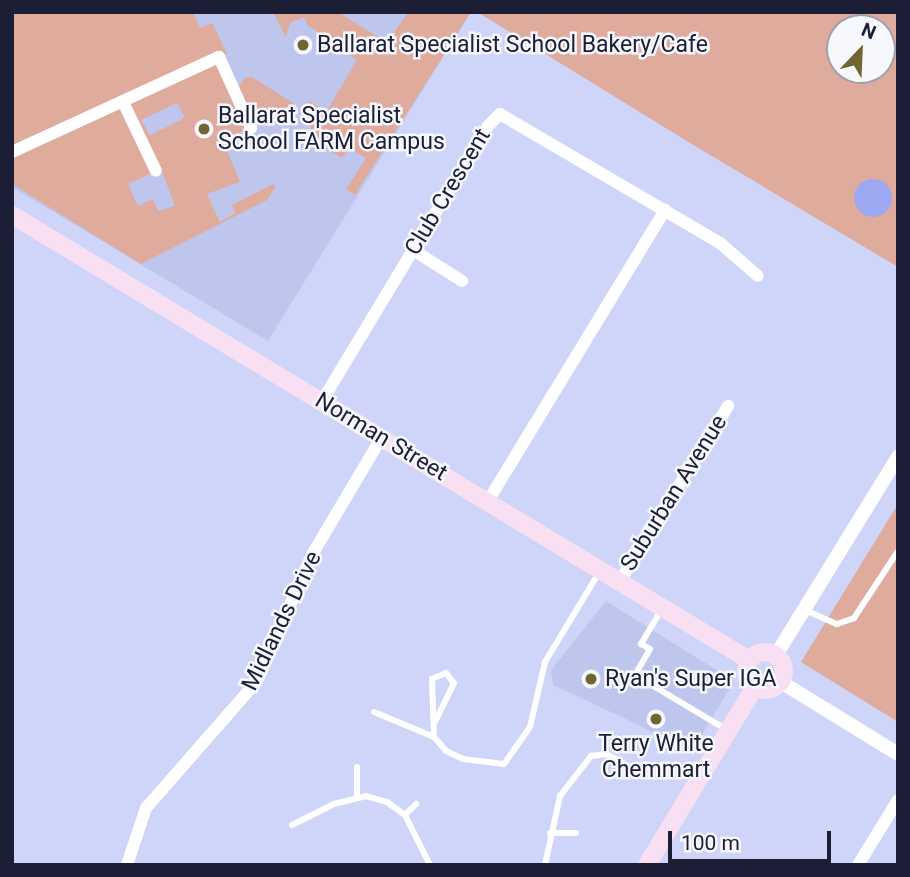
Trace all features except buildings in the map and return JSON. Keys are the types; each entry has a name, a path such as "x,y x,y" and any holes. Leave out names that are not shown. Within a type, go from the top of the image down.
{"main road":[{"name":"Norman Street","path":"12,215 749,660"},
{"path":"759,653 776,655 783,664 781,682 766,690 755,687 747,677 749,660 759,653"},
{"path":"647,865 755,687"}],"street":[{"path":"12,152 219,57 251,128"},
{"path":"123,102 156,171"},
{"name":"Club Crescent","path":"322,401 488,126 500,114 720,243 758,276"},
{"path":"488,501 665,210"},
{"path":"412,250 462,281"},
{"name":"Suburban Avenue","path":"620,581 728,406"},
{"name":"Midlands Drive","path":"127,865 143,813 257,681 313,553 382,438"},
{"path":"776,655 898,457"},
{"path":"781,682 898,754"},
{"path":"858,865 898,800"}],"lane":[{"path":"804,609 837,624 854,618 897,555"},
{"path":"374,712 434,737 446,751 463,759 504,764 530,727 545,662 601,570"},
{"path":"663,607 641,643 650,649 635,675 729,731"},
{"path":"434,737 432,679 446,673 454,683 435,722"},
{"path":"544,865 560,796 591,756 607,754 637,771"},
{"path":"357,767 357,796"},
{"path":"292,825 357,796 387,802 405,815 430,865"},
{"path":"405,815 416,804"},
{"path":"550,833 576,833"}],"shaded area":[{"name":"Ballarat Specialist School FARM Campus","path":"12,12 471,12 268,341 12,187"},
{"path":"12,12 193,12 200,28 212,23 227,53 220,57 238,87 245,78 252,77 296,105 223,141 240,182 207,194 220,222 235,213 232,205 273,184 276,186 267,200 141,264 12,184","holes":["177,103 185,118 150,135 141,120","161,169 175,206 158,211 153,199 138,206 128,184"]},
{"path":"273,12 338,12 387,43 408,12 471,12 355,195 346,189 366,158 349,148 342,158 316,142 313,147 308,100 336,118 328,109 357,60 323,39 325,36 308,26 304,17 290,23 286,37"},
{"path":"477,12 898,12 898,267 690,143"},
{"path":"898,504 898,722 801,662"},
{"path":"606,601 734,681 690,755 639,725 553,685 551,670"}],"water":[{"path":"873,179 887,184 892,198 887,212 873,217 859,212 854,198 859,184"}],"place":[{"name":"Ballarat Specialist School Bakery/Cafe","path":"303,45"},
{"name":"Ballarat Specialist School FARM Campus","path":"204,129"},
{"name":"Ryan's Super IGA","path":"591,679"},
{"name":"Terry White Chemmart","path":"656,719"}]}
